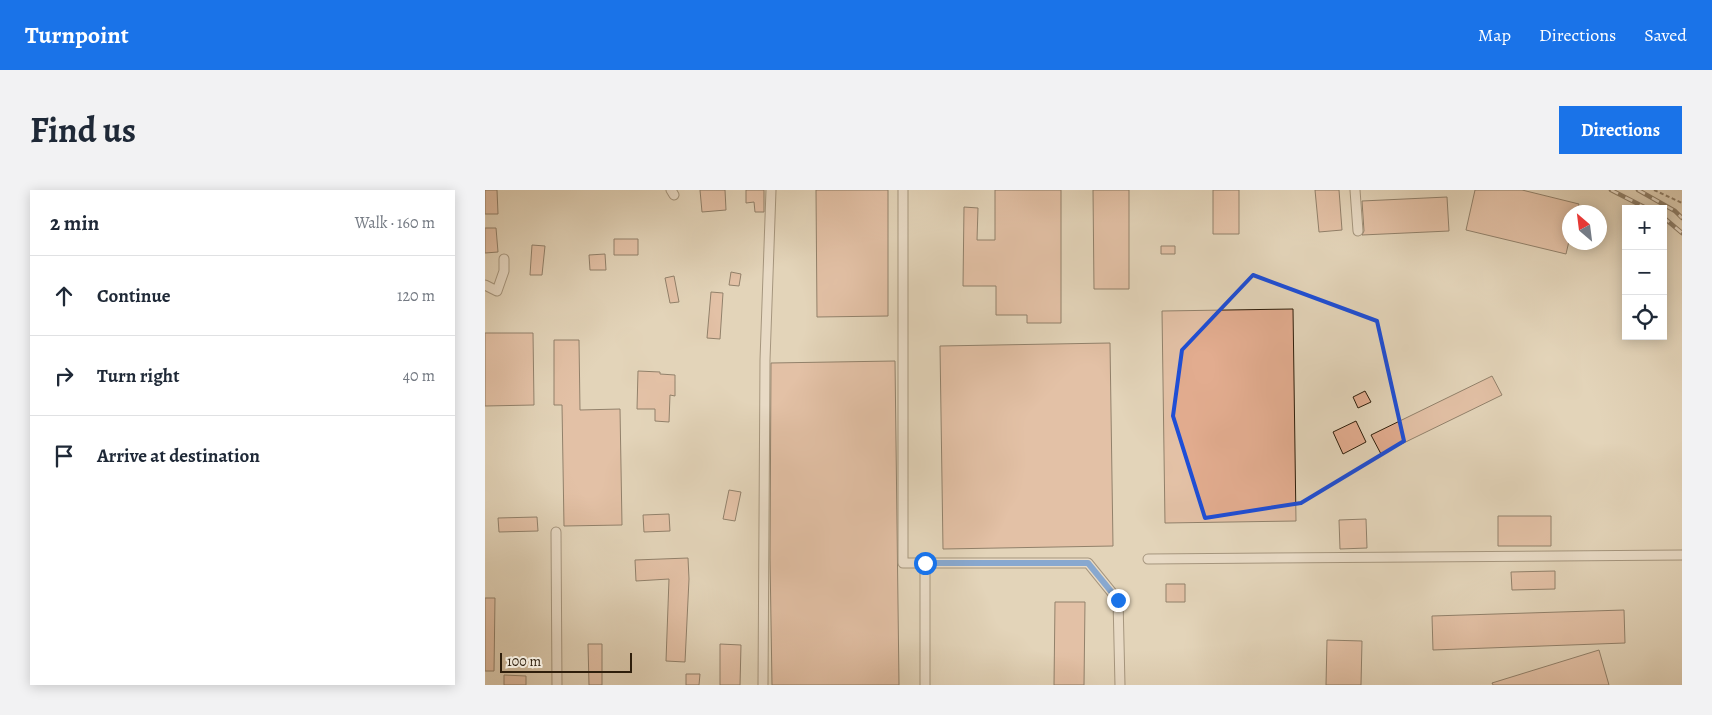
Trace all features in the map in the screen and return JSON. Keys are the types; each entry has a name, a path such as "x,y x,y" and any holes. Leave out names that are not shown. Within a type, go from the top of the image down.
{"lane":[{"path":"763,685 765,360 771,190"},
{"path":"903,190 903,563 1088,563 1118,600 1120,685"},
{"path":"1355,190 1358,231"},
{"path":"485,285 497,290 504,271 504,259"},
{"path":"556,532 557,685"},
{"path":"1148,559 1682,555"},
{"path":"925,563 925,685"}],"path":[{"path":"1654,190 1682,203"}],"highlighted area":[{"path":"1253,275 1377,321 1404,441 1301,503 1205,518 1173,416 1182,350"}],"building":[{"path":"485,190 497,190 498,214 485,214"},
{"path":"700,190 725,190 726,210 702,212"},
{"path":"746,190 764,190 764,212 755,212 754,202 746,203"},
{"path":"816,190 888,190 888,316 817,317"},
{"path":"995,190 1061,190 1061,323 1027,323 1027,315 996,315 996,286 963,286 964,207 978,208 977,240 995,240"},
{"path":"1093,190 1129,190 1129,289 1094,289"},
{"path":"1213,190 1239,190 1239,234 1213,234"},
{"path":"1315,190 1339,190 1342,230 1319,232"},
{"path":"1475,190 1522,190 1579,204 1562,205 1562,250 1567,250 1566,254 1466,230"},
{"path":"1447,197 1449,231 1362,235 1364,231 1362,201"},
{"path":"485,228 496,228 498,252 485,253"},
{"path":"614,239 638,239 638,255 614,255"},
{"path":"532,245 545,246 542,275 530,275"},
{"path":"1161,246 1175,246 1175,254 1161,254"},
{"path":"605,254 606,270 590,270 589,255"},
{"path":"731,272 741,274 739,286 729,285"},
{"path":"674,276 679,302 670,303 665,278"},
{"path":"711,292 723,293 720,339 707,338"},
{"path":"1293,309 1296,521 1165,523 1162,311"},
{"path":"485,333 533,333 534,405 485,406"},
{"path":"554,340 579,340 580,410 620,409 622,525 564,526 562,405 554,405"},
{"path":"1110,343 1113,546 943,549 940,346"},
{"path":"895,361 899,685 772,685 770,558 771,363"},
{"path":"638,371 675,375 675,396 670,395 669,422 655,421 655,409 637,409"},
{"path":"1492,376 1502,395 1381,454 1371,435"},
{"path":"1365,391 1371,402 1358,408 1353,397"},
{"path":"1356,421 1366,442 1343,454 1333,432"},
{"path":"729,490 741,492 735,521 723,519"},
{"path":"669,514 670,531 644,532 643,515"},
{"path":"1498,516 1551,516 1551,546 1498,546"},
{"path":"537,517 538,531 499,532 498,518"},
{"path":"1366,519 1367,548 1340,549 1339,520"},
{"path":"688,558 689,579 685,662 666,661 669,579 636,581 635,560"},
{"path":"1555,571 1555,589 1512,590 1511,572"},
{"path":"1166,584 1185,584 1185,602 1166,602"},
{"path":"485,598 495,598 494,671 485,671"},
{"path":"1055,602 1085,602 1084,685 1054,685"},
{"path":"1624,610 1625,643 1433,650 1432,616"},
{"path":"1327,640 1362,641 1361,685 1326,685"},
{"path":"588,644 602,644 602,685 589,685"},
{"path":"720,644 741,645 740,685 720,685"},
{"path":"1599,650 1609,685 1493,685 1492,683"},
{"path":"686,674 700,674 699,685 686,685"},
{"path":"504,675 526,676 526,685 504,685"}],"railway":[{"path":"1611,190 1640,205"},
{"path":"1638,190 1675,211 1682,218"},
{"path":"1667,220 1682,233"}],"route":[{"path":"925,563 1088,563 1118,600"}]}
